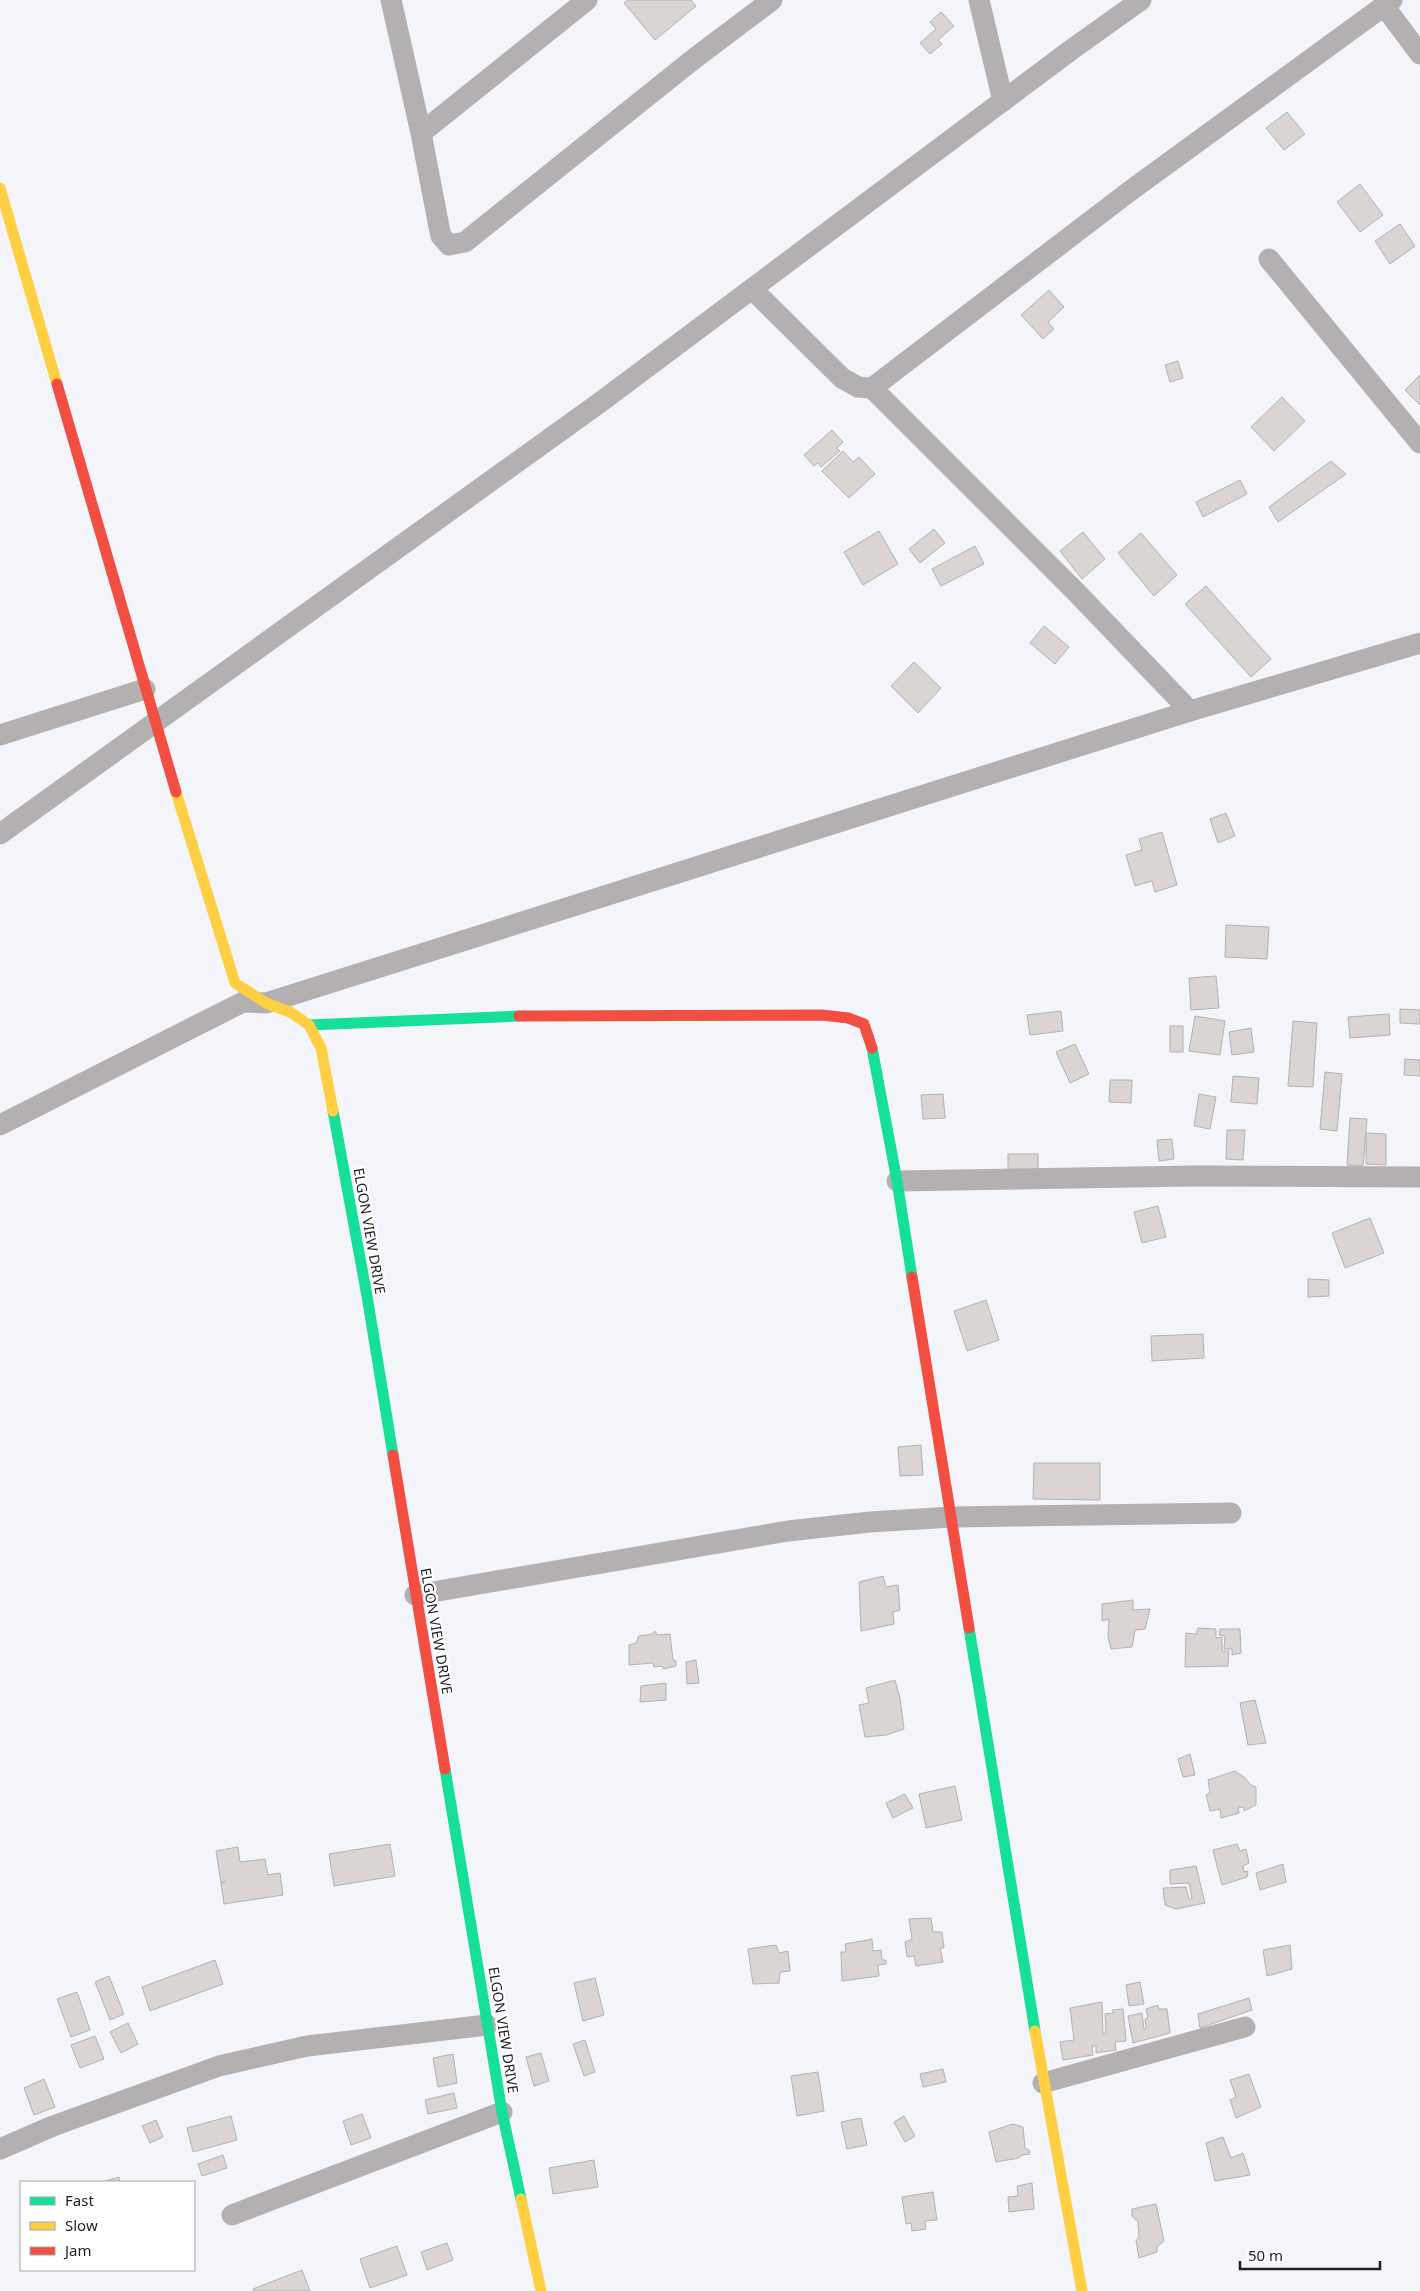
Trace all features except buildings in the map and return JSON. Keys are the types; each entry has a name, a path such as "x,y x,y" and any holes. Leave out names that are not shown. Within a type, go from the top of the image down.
{"street":[{"path":"391,0 421,133 441,236 449,244 465,242 695,58 772,0"},
{"path":"421,133 587,0"},
{"path":"979,0 1003,101"},
{"path":"0,834 602,401 1141,0"},
{"path":"872,388 1138,186 1388,3 1420,54"},
{"name":"ELGON VIEW DRIVE","path":"0,188 7,233 235,983 266,1003 290,1012 309,1025 321,1048 367,1296 502,2112 541,2291"},
{"path":"1269,259 1420,443"},
{"path":"752,289 842,378 858,387 872,388 1070,586 1190,711"},
{"path":"0,1125 243,1002 266,1003 1190,711 1420,643"},
{"path":"0,735 145,689"},
{"path":"309,1025 549,1015 822,1015 848,1018 864,1024 870,1040 897,1181 1043,2083 1082,2291"},
{"path":"897,1181 1193,1176 1420,1177"},
{"path":"415,1595 788,1531 870,1522 952,1517 1231,1514"},
{"path":"0,2149 53,2126 219,2066 307,2046 487,2025"},
{"path":"1043,2083 1245,2027"},
{"path":"232,2215 502,2112"}],"traffic: fast":[{"path":"309,1025 519,1016"},
{"path":"872,1048 897,1181 912,1277"},
{"path":"333,1111 367,1296 393,1455"},
{"path":"969,1628 1035,2031"},
{"path":"445,1769 502,2112 521,2199"}],"traffic: slow":[{"path":"0,188 57,384"},
{"path":"176,792 235,983 266,1003 290,1012 309,1025 321,1048 333,1111"},
{"path":"1035,2031 1082,2291"},
{"path":"521,2199 541,2291"}],"traffic: jam":[{"path":"57,384 176,792"},
{"path":"519,1016 822,1015 848,1018 864,1024 872,1048"},
{"path":"912,1277 969,1628"},
{"path":"393,1455 445,1769"}]}
